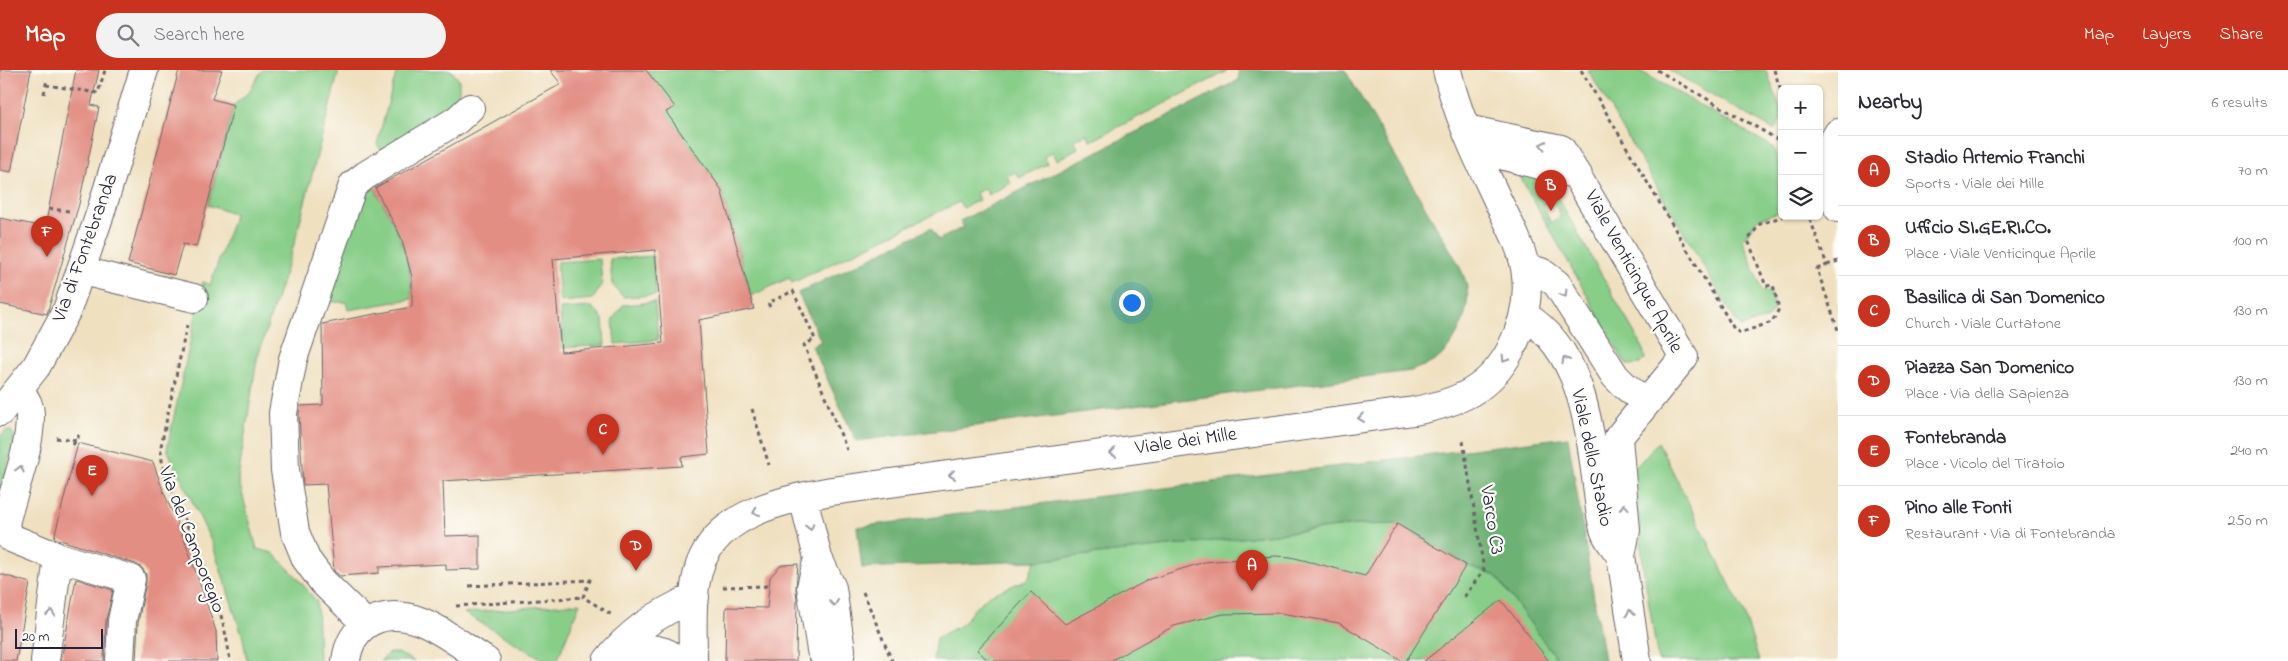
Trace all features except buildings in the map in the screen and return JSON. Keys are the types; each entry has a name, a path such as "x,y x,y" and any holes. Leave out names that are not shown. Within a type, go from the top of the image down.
{"street":[{"name":"Via di Fontebranda","path":"0,412 19,390 43,356 60,325 82,271 144,70"},
{"path":"1447,70 1469,138 1519,246 1525,267 1527,292 1524,315"},
{"path":"366,624 323,582 299,546 289,503 285,470 283,413 288,382 303,324 353,185 366,175 457,120 470,108"},
{"path":"1838,133 1826,154 1825,166 1838,208"},
{"name":"Viale Venticinque Aprile","path":"1469,138 1561,149 1684,358 1618,438"},
{"path":"1525,267 1540,272 1557,284 1616,376 1646,403"},
{"path":"82,271 194,298"},
{"name":"Viale dei Mille","path":"688,655 706,592 697,580 703,559 724,532 752,513 803,497 1442,405 1460,399 1476,390 1499,368 1516,339 1524,315"},
{"name":"Viale dello Stadio","path":"1524,315 1544,329 1567,364 1580,391 1589,426 1605,533 1621,556"},
{"path":"19,390 25,398 30,414 28,435 8,512 6,528 12,538 58,557 130,578 122,621 120,661"},
{"name":"Viale dello Stadio","path":"1618,438 1626,530 1621,556 1637,661"},
{"path":"803,497 818,558 832,588 841,650 839,661"},
{"path":"45,661 58,557"},
{"path":"818,558 812,587 821,650 827,661"},
{"path":"620,647 669,609 706,592"},
{"path":"346,661 352,640 358,632 366,624 385,616 412,618 426,624 486,661"},
{"path":"620,647 649,648 688,655"}],"path":[{"path":"46,85 98,93 105,70"},
{"path":"1581,70 1734,329 1740,333 1772,322 1779,309 1773,285 1766,286 1748,240 1760,224 1778,218"},
{"path":"1657,70 1778,140"},
{"path":"1774,70 1779,85"},
{"path":"44,94 47,79"},
{"path":"1810,220 1827,265"},
{"path":"1838,261 1817,269 1838,330"},
{"path":"770,307 768,303 793,292 815,339 804,345 847,450"},
{"name":"Via del Camporegio","path":"194,298 162,437 160,461 191,534 214,599 224,628 230,661"},
{"path":"752,409 769,465"},
{"path":"73,445 79,434"},
{"name":"Varco C3","path":"1463,441 1484,570 1464,597"},
{"path":"469,586 590,580 583,597"},
{"path":"860,584 892,661"},
{"path":"706,592 769,586"},
{"path":"452,606 583,597 609,612 620,647"}],"green space":[{"path":"262,70 339,70 295,241 257,359 238,478 257,549 273,553 296,576 317,602 319,661 247,661 243,638 212,543 167,449 203,282 210,285 235,214 208,205 234,105 249,92"},
{"path":"397,70 451,70 459,80 459,91 453,101 426,125 386,150 380,149 377,144"},
{"path":"646,70 1226,70 1226,72 1091,141 1087,134 1074,140 1078,148 1057,160 1052,152 1044,157 1047,164 1019,178 1016,172 1007,176 1011,183 988,195 985,188 976,193 979,200 963,208 959,202 792,283 789,278 751,296 721,189 666,112 674,107"},
{"path":"1238,70 1345,70 1464,276 1468,293 1465,314 1456,336 1443,354 1433,362 1411,371 856,441 812,346 821,341 798,293 931,228 938,240 964,227 960,221 1239,80"},
{"path":"1588,70 1638,70 1773,147 1778,160 1778,212 1758,219 1743,240 1762,291 1770,291 1774,309 1768,318 1741,327"},
{"path":"1669,70 1766,70 1778,102 1778,124 1774,130"},
{"path":"1514,166 1545,175 1643,348 1645,359 1640,364 1628,365","holes":["1552,199 1561,216 1551,223 1542,205"]},
{"path":"374,187 401,240 409,267 412,299 348,310 346,302 322,302 362,198"},
{"path":"653,256 656,295 623,297 612,284 610,259"},
{"path":"600,259 602,284 593,299 560,302 557,262"},
{"path":"655,302 658,340 615,344 613,319 623,305"},
{"path":"592,307 603,319 605,345 563,348 560,309"},
{"path":"5,431 11,431 15,436 0,494 0,436"},
{"path":"1568,437 1604,661 1558,661 1496,576 1466,565 1397,524 1356,525 1035,561 862,568 857,527"},
{"path":"1658,442 1744,613 1759,661 1658,661 1643,566 1635,468"},
{"path":"1397,524 1466,565 1496,576 1558,661 933,661 936,638 963,624 974,609 988,596 1028,579 1035,561 1356,525"},
{"path":"580,603 557,661 546,661 464,613"},
{"path":"389,653 398,653 414,661 380,661"}],"place":[{"name":"Ufficio SI.GE.RI.CO.","path":"1551,211"},
{"name":"Pino alle Fonti","path":"47,257"},
{"name":"Basilica di San Domenico","path":"603,455"},
{"name":"Fontebranda","path":"92,496"},
{"name":"Piazza San Domenico","path":"636,571"},
{"name":"Stadio Artemio Franchi","path":"1252,591"}]}
